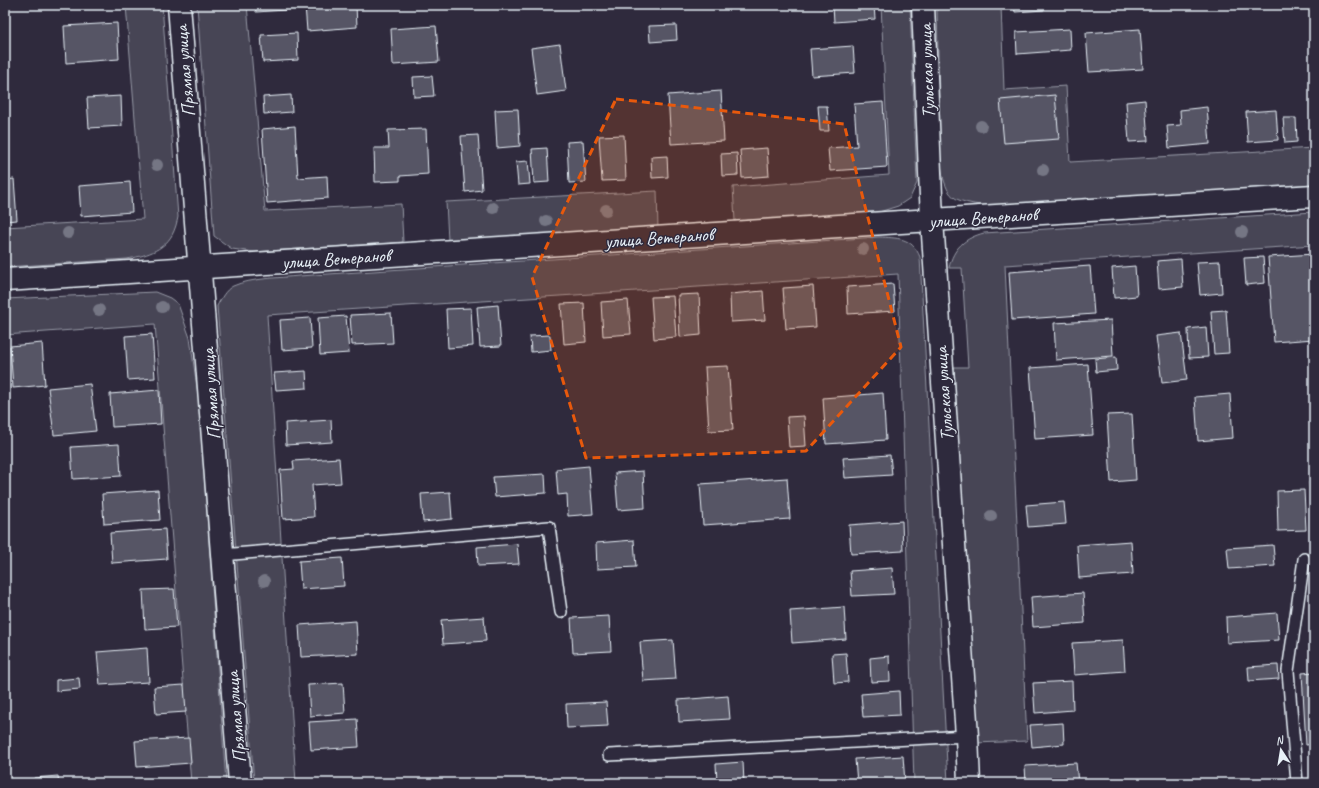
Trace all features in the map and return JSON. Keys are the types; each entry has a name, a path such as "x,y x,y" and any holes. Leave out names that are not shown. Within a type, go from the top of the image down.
{"street":[{"name":"Прямая улица","path":"179,5 240,783"},
{"name":"Тульская улица","path":"923,5 932,220 969,783"},
{"name":"улица Ветеранов","path":"5,280 1314,196"}],"lane":[{"path":"222,555 549,527 561,612"},
{"path":"1296,783 1288,671 1304,559"},
{"path":"609,755 967,736"}],"highlighted area":[{"path":"616,99 844,124 901,347 806,451 586,458 532,277"}],"shaded area":[{"path":"126,5 162,5 178,217 173,233 168,241 158,249 133,258 5,267 5,227 143,219"},
{"path":"197,5 247,5 265,211 401,204 403,242 254,252 232,249 214,236"},
{"path":"881,5 910,5 917,183 910,198 898,206 876,213 735,221 733,187 889,175"},
{"path":"937,5 1001,5 1004,90 1066,86 1070,162 1314,148 1314,184 990,206 959,200 953,197 949,192 941,163"},
{"path":"657,191 658,229 448,240 446,202"},
{"path":"1314,212 1314,245 1005,265 1027,741 975,743 954,367 968,367 962,268 949,268 953,255 966,241 984,233"},
{"path":"879,237 898,238 908,242 917,250 920,257 948,783 914,783 898,274 267,315 296,783 254,783 217,306 228,290 240,283 274,278"},
{"path":"155,292 170,298 178,304 190,338 199,402 226,783 191,783 155,324 5,335 5,299"}],"building":[{"path":"255,5 286,5 286,10 256,12"},
{"path":"305,5 356,5 357,27 307,31"},
{"path":"662,5 701,5 701,6 662,8"},
{"path":"833,5 874,5 875,19 834,22"},
{"path":"1014,5 1044,5 1044,10 1015,12"},
{"path":"117,23 119,59 66,63 64,26"},
{"path":"676,25 677,40 650,42 649,26"},
{"path":"436,26 439,62 393,65 391,29"},
{"path":"1070,29 1071,50 1017,54 1016,32"},
{"path":"1140,29 1143,69 1089,72 1086,33"},
{"path":"297,33 298,60 263,62 261,35"},
{"path":"560,44 566,91 537,95 531,48"},
{"path":"853,46 855,73 812,76 810,49"},
{"path":"432,76 434,96 414,97 413,77"},
{"path":"721,91 724,141 671,144 668,95"},
{"path":"291,95 292,112 264,114 263,97"},
{"path":"1055,95 1059,139 1004,143 1000,100"},
{"path":"121,96 122,126 89,128 87,98"},
{"path":"1145,100 1148,141 1129,142 1126,102"},
{"path":"883,102 887,167 830,171 828,148 857,146 854,104"},
{"path":"818,106 827,106 829,131 820,131"},
{"path":"1207,107 1210,144 1169,148 1167,126 1181,125 1180,110"},
{"path":"518,109 520,146 497,148 495,110"},
{"path":"1276,110 1278,140 1248,142 1246,112"},
{"path":"1283,118 1296,118 1297,142 1285,143"},
{"path":"295,126 298,178 327,176 328,198 267,203 262,129"},
{"path":"426,129 428,174 400,176 400,181 375,182 374,148 389,148 388,130"},
{"path":"478,135 482,190 465,192 461,136"},
{"path":"624,135 626,180 602,181 599,136"},
{"path":"583,141 586,182 569,183 567,142"},
{"path":"547,148 549,182 534,183 532,149"},
{"path":"767,148 769,176 742,178 740,150"},
{"path":"737,153 738,175 722,176 721,154"},
{"path":"667,156 668,177 652,178 651,157"},
{"path":"528,161 530,184 518,185 516,162"},
{"path":"14,179 17,220 5,221 5,180"},
{"path":"130,182 132,212 81,216 79,186"},
{"path":"1314,254 1314,339 1274,342 1268,257"},
{"path":"1263,257 1265,283 1246,285 1244,258"},
{"path":"1181,259 1183,287 1159,289 1157,261"},
{"path":"1220,261 1222,293 1200,295 1197,262"},
{"path":"1090,266 1094,314 1012,320 1009,272"},
{"path":"1135,266 1137,296 1114,298 1112,268"},
{"path":"893,284 895,311 848,314 847,287"},
{"path":"813,286 816,327 786,329 783,288"},
{"path":"763,291 765,320 731,322 730,294"},
{"path":"699,294 701,335 680,337 678,295"},
{"path":"673,296 676,337 654,339 651,297"},
{"path":"628,300 631,334 603,336 601,302"},
{"path":"584,303 586,342 564,344 561,304"},
{"path":"498,305 501,346 480,347 477,307"},
{"path":"471,308 473,346 448,348 446,309"},
{"path":"1226,310 1229,353 1214,354 1211,311"},
{"path":"391,313 393,343 352,345 350,315"},
{"path":"346,316 349,353 320,355 318,318"},
{"path":"310,318 312,348 282,350 280,320"},
{"path":"1111,320 1113,356 1056,360 1054,323"},
{"path":"1206,327 1208,357 1189,358 1188,329"},
{"path":"1181,333 1187,380 1162,383 1156,336"},
{"path":"152,334 155,378 128,380 125,336"},
{"path":"550,335 551,350 531,352 530,336"},
{"path":"42,343 45,385 13,388 10,346"},
{"path":"1116,357 1117,370 1096,372 1095,359"},
{"path":"1088,364 1093,435 1035,439 1030,368"},
{"path":"728,366 733,430 709,431 705,367"},
{"path":"306,371 307,388 276,390 274,373"},
{"path":"90,384 96,431 54,435 48,388"},
{"path":"159,390 161,424 112,427 110,394"},
{"path":"883,393 886,440 826,444 823,398"},
{"path":"1230,394 1233,438 1198,441 1195,397"},
{"path":"1132,414 1136,480 1111,482 1107,415"},
{"path":"804,416 806,446 789,447 787,417"},
{"path":"331,420 332,442 286,445 285,423"},
{"path":"119,444 121,476 73,479 71,447"},
{"path":"890,455 892,475 845,478 843,458"},
{"path":"339,458 341,483 312,485 314,517 283,519 280,470 294,469 293,461"},
{"path":"589,466 593,514 568,516 567,494 558,495 556,469"},
{"path":"643,471 645,508 618,510 615,473"},
{"path":"545,474 546,493 495,497 493,477"},
{"path":"787,478 790,519 703,525 700,484"},
{"path":"1309,482 1314,482 1314,495 1310,495"},
{"path":"158,490 160,520 104,524 102,494"},
{"path":"1304,490 1306,530 1278,531 1277,491"},
{"path":"450,492 452,519 423,522 421,494"},
{"path":"1064,502 1066,524 1028,527 1026,505"},
{"path":"902,521 903,551 851,554 849,525"},
{"path":"165,529 167,559 112,563 110,533"},
{"path":"634,540 636,567 597,569 596,543"},
{"path":"1131,541 1133,574 1079,578 1077,545"},
{"path":"517,544 519,564 478,566 477,547"},
{"path":"1273,545 1275,566 1229,569 1227,548"},
{"path":"342,558 344,586 301,589 299,561"},
{"path":"892,568 894,594 852,596 850,571"},
{"path":"174,589 177,627 145,629 143,590"},
{"path":"1083,593 1085,623 1033,627 1031,597"},
{"path":"844,607 846,639 792,643 790,611"},
{"path":"1277,613 1279,640 1227,643 1226,617"},
{"path":"609,616 611,651 573,653 571,618"},
{"path":"484,617 486,641 443,644 441,620"},
{"path":"356,621 358,654 301,657 299,625"},
{"path":"673,640 676,679 643,681 640,642"},
{"path":"1123,640 1125,671 1074,675 1072,643"},
{"path":"147,648 149,682 100,685 97,652"},
{"path":"846,653 848,682 834,683 832,654"},
{"path":"889,656 890,681 871,682 870,658"},
{"path":"1278,665 1279,679 1249,681 1248,667"},
{"path":"1314,672 1314,744 1306,745 1302,673"},
{"path":"79,678 80,689 56,691 56,680"},
{"path":"1072,681 1073,710 1035,713 1033,683"},
{"path":"343,683 345,713 310,716 308,685"},
{"path":"184,685 186,712 156,714 154,687"},
{"path":"899,691 900,715 863,717 861,694"},
{"path":"728,696 730,719 679,722 678,700"},
{"path":"606,702 608,726 567,728 566,704"},
{"path":"357,719 359,747 311,750 309,722"},
{"path":"1063,723 1064,744 1032,747 1030,725"},
{"path":"189,738 191,763 137,767 135,741"},
{"path":"903,756 905,783 857,783 855,759"},
{"path":"743,762 744,783 717,783 716,764"},
{"path":"1076,763 1078,783 1026,783 1025,766"},
{"path":"58,776 59,783 35,783 34,778"},
{"path":"1189,778 1190,783 1122,783"}]}
